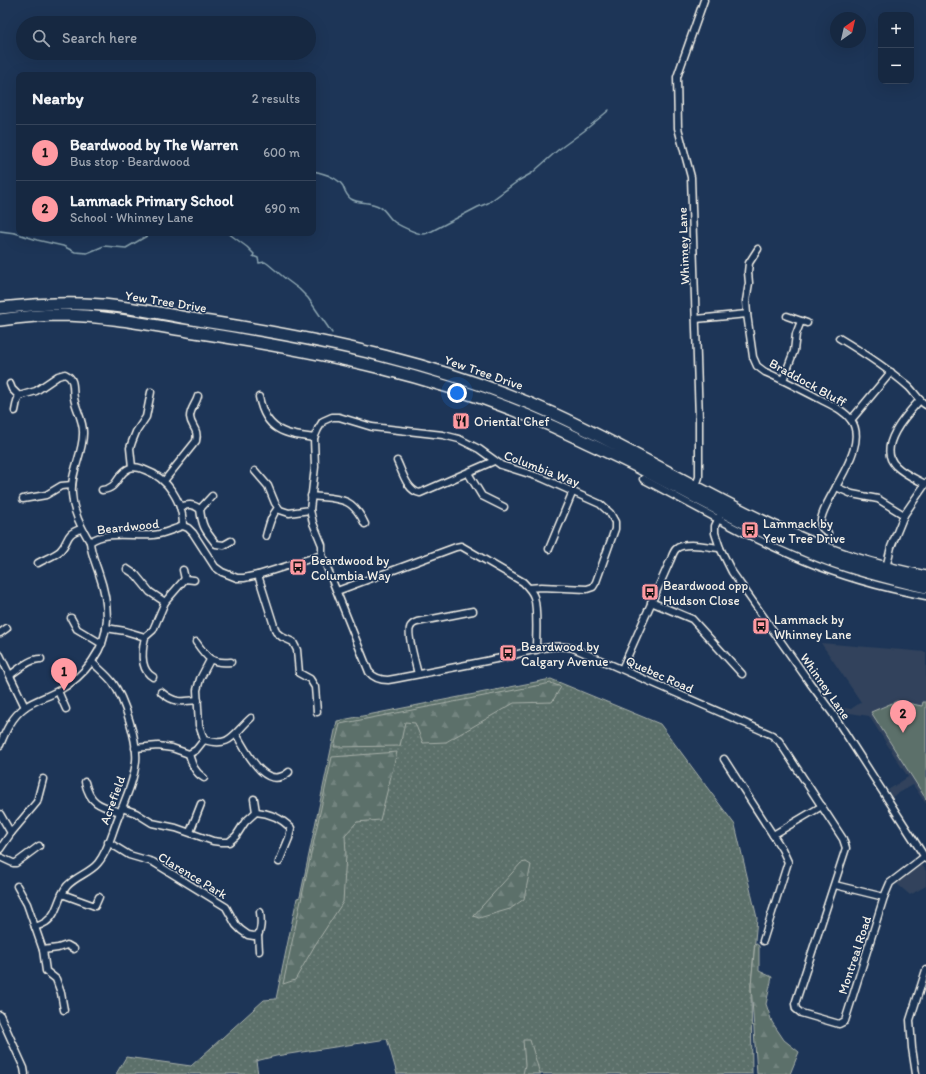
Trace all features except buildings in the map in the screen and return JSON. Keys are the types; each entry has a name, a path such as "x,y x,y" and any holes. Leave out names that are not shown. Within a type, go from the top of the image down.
{"highway":[{"name":"Yew Tree Drive","path":"0,308 46,304 84,304 108,306 232,325 308,339 384,356 459,377 506,394 556,415 650,462 722,511 786,542 861,571 885,572 926,578"},
{"path":"83,316 84,304"},
{"name":"Yew Tree Drive","path":"0,320 35,316 83,316 107,318 226,337 380,367 454,388 503,406 551,426 640,468 694,491"},
{"path":"380,367 384,356"},
{"path":"503,406 506,394"},
{"name":"Yew Tree Drive","path":"885,572 926,587"}],"street":[{"name":"Whinney Lane","path":"694,491 699,477 696,319 691,177 678,128 677,76 704,0"},
{"path":"696,319 747,314 746,301 749,283 749,263 758,249"},
{"name":"Braddock Bluff","path":"747,314 753,358 757,366 765,372 837,408 851,420 855,432 854,448 849,463 823,512 821,524"},
{"path":"787,316 807,323"},
{"path":"783,380 794,351 796,334 801,321"},
{"path":"839,338 891,372 913,391 926,405"},
{"path":"851,420 891,372"},
{"path":"15,411 19,396 36,390 58,376 65,374 70,377 73,387 73,397 84,432 72,485 73,503 81,528 90,542"},
{"path":"10,384 12,389 19,396"},
{"path":"132,467 130,448 136,432 146,417 151,392"},
{"path":"164,481 196,441 198,436 197,431 190,419 191,410 198,396"},
{"path":"102,490 108,490 114,486 126,470 132,467 148,471 164,481 180,507 183,526 188,528 193,533 215,567 222,572 237,578 258,575 322,555 322,545 313,523 310,510 315,467 314,438 288,434 275,427 266,417 259,397"},
{"path":"885,572 891,547 904,515 925,483 896,467 892,462 890,451 892,438 902,421 920,400"},
{"name":"Columbia Way","path":"314,438 323,421 332,417 339,417 372,427 450,436 471,443 501,465 542,478 605,507 615,522 615,533 593,587 587,590 541,586 529,588"},
{"path":"397,461 411,488 420,493 494,461"},
{"path":"255,471 268,486 278,508 289,513 310,510"},
{"path":"468,473 482,496 504,507"},
{"path":"643,479 722,511 790,554 825,569 866,582 926,596"},
{"path":"24,499 46,494 61,486 72,485"},
{"path":"836,487 852,494 878,499 904,515"},
{"path":"549,549 573,491"},
{"path":"200,509 212,496"},
{"path":"311,496 342,499 349,502 361,515 365,524"},
{"path":"180,507 194,505 200,509 204,528 216,544 224,545 231,541"},
{"path":"266,536 271,519 278,508"},
{"name":"Whinney Lane","path":"722,511 715,526 715,533 720,548 739,583 833,714 925,858"},
{"path":"813,526 821,524 823,529 828,533"},
{"name":"Beardwood","path":"0,745 10,723 25,707 58,691 76,677 98,654 106,628 107,608 102,584 90,549 90,542 95,539 122,535 153,535 164,533 183,526"},
{"path":"38,563 56,554 62,549 68,536 73,531 81,528"},
{"path":"622,669 676,549 691,545 720,548"},
{"path":"337,591 461,546 523,582 529,588 534,597 536,650"},
{"name":"Quebec Road","path":"322,555 369,672 372,676 382,680 388,680 562,646 622,669 776,738 782,744 822,806 843,839 846,848 795,1004"},
{"path":"127,568 136,575 150,592 165,602"},
{"path":"183,570 185,580"},
{"path":"258,575 276,632 282,637 293,642 297,650 299,673 310,679 315,687 317,712"},
{"path":"153,677 146,672 144,666 143,660 145,638 153,630 165,602 185,580 194,580"},
{"path":"651,602 692,619 742,674"},
{"path":"418,674 409,637 409,630 413,624 473,611"},
{"path":"71,618 77,629 102,644"},
{"path":"0,633 7,628"},
{"path":"106,628 125,631 145,638"},
{"path":"196,642 210,660 215,662 231,662"},
{"path":"0,655 25,707"},
{"path":"10,675 31,661 37,658 41,659"},
{"path":"204,740 198,725 197,690 200,680 210,660"},
{"name":"Acrefield","path":"35,927 51,918 66,888 74,880 99,862 121,810 134,771 136,748 128,717 113,683 92,662"},
{"path":"58,691 66,709"},
{"path":"161,692 176,701 184,702 198,700"},
{"path":"204,740 212,742 225,742 236,734 251,718"},
{"path":"236,734 252,762 264,773 270,776 280,777 289,772"},
{"path":"136,748 158,746 172,748 189,754 196,750 204,740"},
{"path":"189,754 198,775 204,778"},
{"path":"724,759 774,835 788,862 763,941"},
{"path":"0,849 11,833 38,802 43,778"},
{"path":"85,782 90,797 102,806 121,810 152,823 190,832 213,841 229,842 236,836 245,822 256,812 267,813 285,822 291,828 289,838 279,862"},
{"path":"254,799 256,812"},
{"path":"190,832 201,804"},
{"path":"774,835 822,806"},
{"path":"0,814 11,833"},
{"name":"Clarence Park","path":"108,842 129,855 153,862 226,907 236,925 241,930 248,935 258,935"},
{"path":"0,857 16,863 39,846"},
{"name":"Montreal Road","path":"795,1004 796,1009 801,1013 838,1024 845,1022 884,897 890,883 925,858"},
{"path":"835,884 884,897"},
{"path":"17,886 28,904 43,950 46,971 56,980 61,993 64,1010"},
{"path":"62,894 95,906 99,898"},
{"path":"259,952 258,935 260,933 260,912"},
{"path":"43,950 68,945 74,949"},
{"path":"916,1074 910,1020 926,970"},
{"path":"0,1015 24,1068 25,1074"}],"shaded area":[{"path":"821,643 926,652 926,804 913,785 892,797 888,790 908,777 869,716 843,712 839,714 836,710 845,708 851,709 861,702"},
{"path":"919,866 923,866 926,871 926,886 910,895 896,883"}],"green space":[{"path":"551,679 660,724 735,825 757,918 751,985 752,1074 397,1074 387,1039 276,1056 256,1061 258,1074 116,1074 126,1057 191,1066 264,1000 276,999 297,898 300,897 337,721"},
{"path":"551,683 561,687 552,702 514,703 446,742 423,743 415,723 405,722 400,746 334,747 340,724"},
{"path":"897,701 922,706 923,702 926,702 926,799 871,712"},
{"path":"397,752 380,820 357,822 345,835 346,855 343,902 315,945 295,980 283,984 332,757"},
{"path":"526,862 531,865 524,899 510,909 479,918 473,916 521,863"},
{"path":"755,943 759,946 759,971 772,977 766,1004 772,1022 784,1040 799,1052 790,1074 757,1074 751,985"},
{"path":"523,1040 530,1040 540,1074 523,1074 525,1065"}],"waterway":[{"path":"316,172 337,180 343,186 351,199 358,202 376,205 382,208 392,220 398,224 412,231 424,234 488,203 518,181 532,173 558,150 609,110"},
{"path":"0,231 16,233"},
{"path":"24,236 63,246 75,252 87,253 104,246 126,248 147,236"},
{"path":"232,236 247,247 254,254 253,256 258,258 259,263 265,262 299,289 308,298 332,333"}],"place":[{"name":"Oriental Chef","path":"461,421"},
{"name":"Lammack by Yew Tree Drive","path":"750,530"},
{"name":"Beardwood by Columbia Way","path":"298,567"},
{"name":"Beardwood opp Hudson Close","path":"650,592"},
{"name":"Lammack by Whinney Lane","path":"761,626"},
{"name":"Beardwood by Calgary Avenue","path":"508,653"},
{"name":"Beardwood by The Warren","path":"64,691"},
{"name":"Lammack Primary School","path":"903,733"}]}
